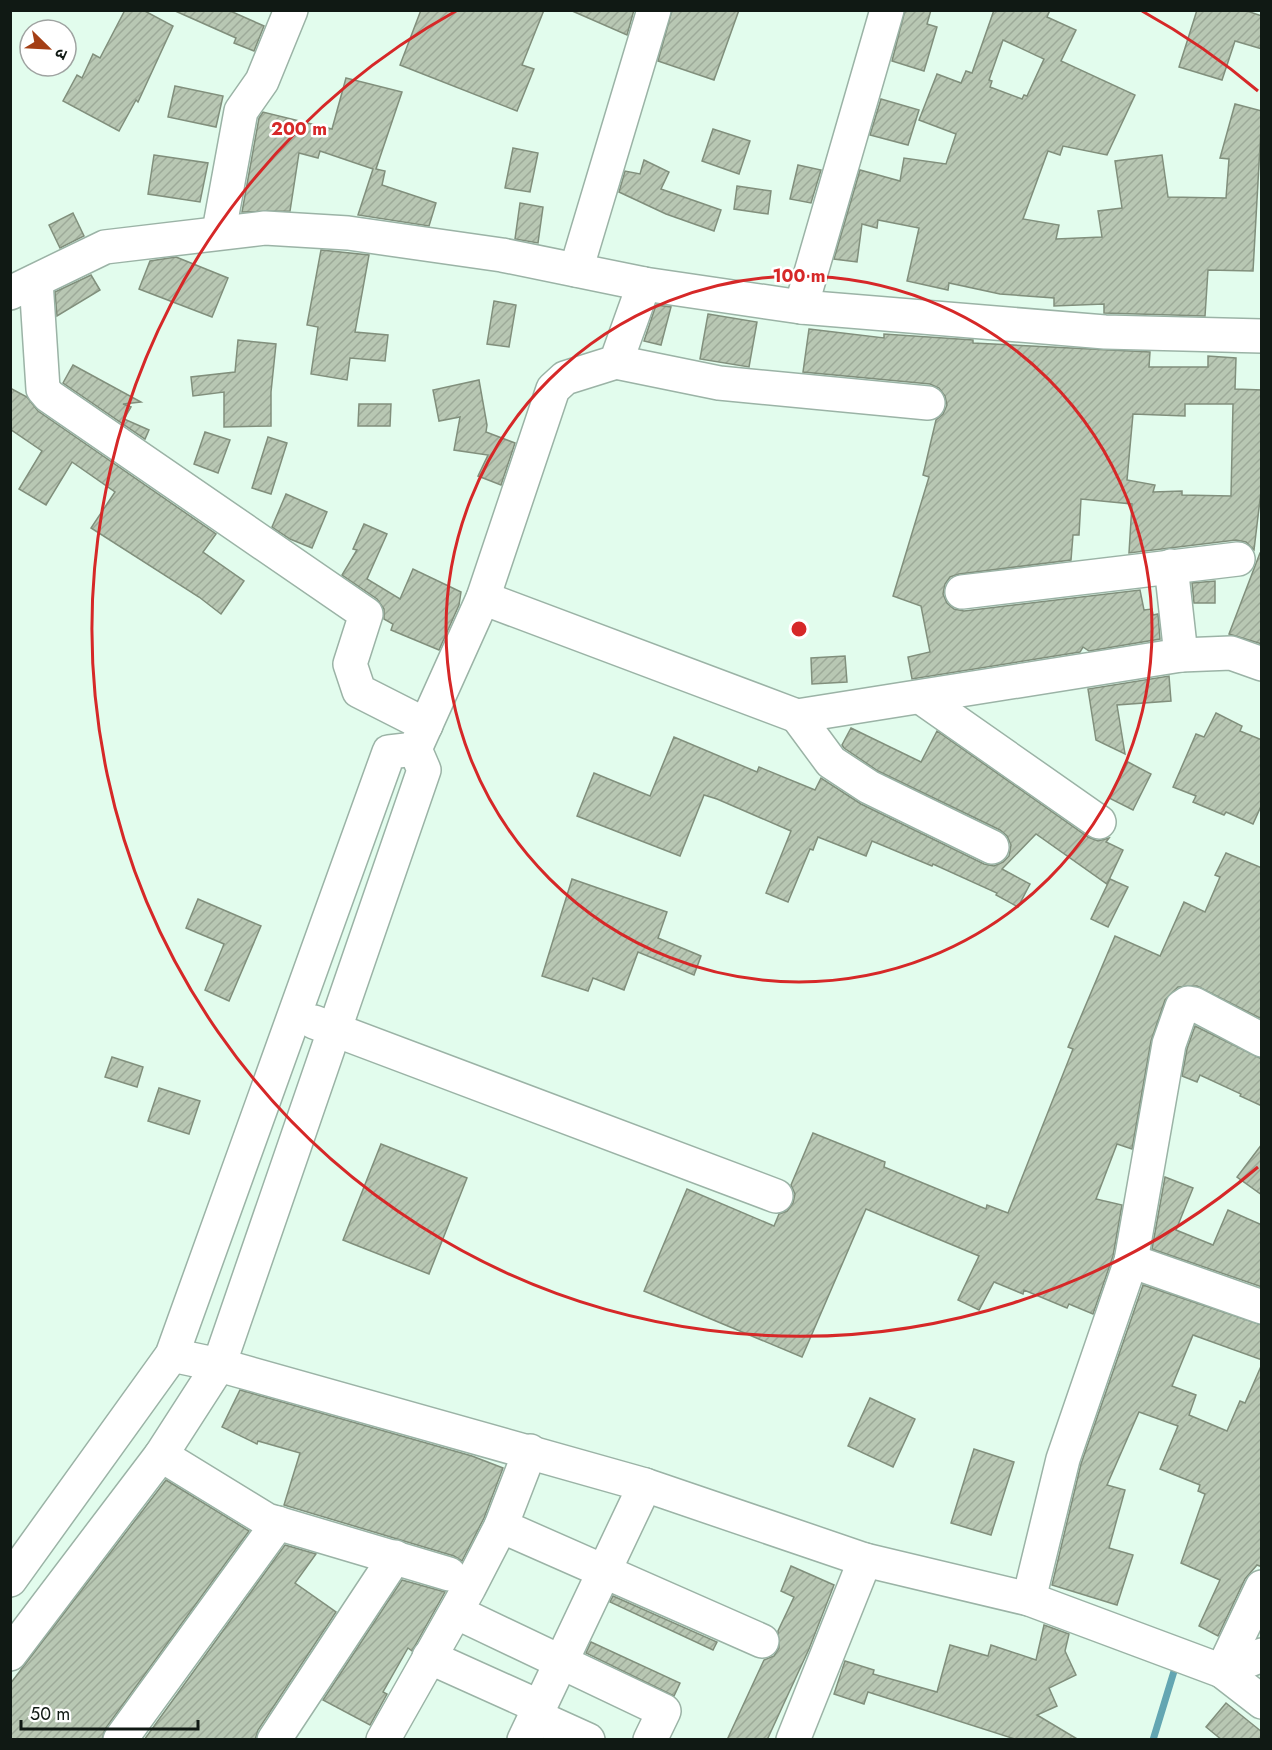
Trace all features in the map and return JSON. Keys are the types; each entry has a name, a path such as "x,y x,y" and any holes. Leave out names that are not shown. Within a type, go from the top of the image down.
{"street":[{"path":"219,231 241,111 262,81 291,10"},
{"path":"576,270 654,10"},
{"path":"801,308 887,10"},
{"path":"421,737 359,691 350,664 366,614 48,396 43,389 23,287 105,247 219,231 265,228 348,232 502,255 644,284 801,308 1105,332 1262,336"},
{"path":"616,362 644,284"},
{"path":"10,1654 161,1455 219,1365 424,770 421,737 483,598 554,389 565,378 616,362 719,383 927,403"},
{"path":"962,592 1238,559"},
{"path":"1171,566 1181,655"},
{"path":"483,598 797,716 922,698 1181,655 1231,653 1262,664"},
{"path":"922,698 1099,822"},
{"path":"797,716 831,762 869,787 992,847"},
{"path":"10,1581 171,1355 296,1015 389,752 421,737"},
{"path":"1029,1599 1063,1458 1131,1261 1170,1044 1182,1007 1188,1003 1194,1004 1262,1040"},
{"path":"296,1015 776,1196"},
{"path":"1131,1261 1262,1307"},
{"path":"171,1355 219,1365 530,1451 645,1485 865,1560 1029,1599 1222,1671 1262,1702"},
{"path":"382,1740 456,1612 501,1526 530,1451"},
{"path":"161,1455 261,1517 448,1574"},
{"path":"533,1721 645,1485"},
{"path":"120,1740 278,1523"},
{"path":"501,1526 762,1641"},
{"path":"274,1740 395,1557"},
{"path":"793,1740 865,1560"},
{"path":"1222,1671 1262,1587"},
{"path":"456,1612 664,1711 650,1740"},
{"path":"1222,1671 1262,1655"},
{"path":"429,1658 533,1721 588,1740"}],"building":[{"path":"125,10 143,10 173,26 138,102 136,100 119,131 63,101 75,78 78,76 82,78 93,54 100,58"},
{"path":"173,10 228,10 264,26 254,51 234,43 236,38"},
{"path":"421,10 544,10 522,65 534,69 517,111 400,65"},
{"path":"570,10 634,10 627,35"},
{"path":"672,10 739,10 714,80 658,61"},
{"path":"905,10 931,10 927,24 937,27 924,71 892,61"},
{"path":"994,10 1050,10 1047,17 1076,30 1061,61 1135,95 1107,155 1063,146 1060,155 1048,151 1023,219 1059,225 1056,239 1102,237 1098,211 1122,208 1115,161 1162,155 1168,197 1226,198 1229,159 1220,158 1235,104 1262,111 1253,271 1208,270 1205,316 1104,313 1104,304 1054,306 1054,298 1000,294 949,283 948,290 907,281 919,228 878,220 877,228 862,224 857,262 834,259 860,170 900,181 904,158 946,164 956,134 919,120 937,74 961,83 966,71 972,73","holes":["1003,40 1044,59 1027,96 1024,95 1022,99 990,87 992,81 989,80"]},
{"path":"1197,10 1244,10 1262,16 1262,49 1235,41 1222,80 1179,67"},
{"path":"346,78 402,92 376,169 385,171 382,185 436,203 429,226 358,215 373,169 320,151 318,158 299,153 290,211 242,212 259,118 263,112 332,129"},
{"path":"175,86 223,96 216,127 168,117"},
{"path":"881,99 919,110 908,145 870,135"},
{"path":"713,129 750,141 739,174 702,161"},
{"path":"513,148 538,153 530,192 505,188"},
{"path":"154,155 208,163 200,202 148,194"},
{"path":"644,160 669,172 661,189 721,210 714,231 666,214 619,192 625,171 640,174"},
{"path":"798,165 821,170 811,203 790,199"},
{"path":"737,186 771,191 768,214 734,209"},
{"path":"520,203 543,207 538,243 515,239"},
{"path":"73,213 84,236 60,248 49,225"},
{"path":"321,250 369,255 355,332 388,335 385,361 350,358 347,380 311,374 318,327 307,325"},
{"path":"176,257 228,278 212,317 139,289 150,261"},
{"path":"91,275 100,290 57,316 55,292"},
{"path":"494,301 516,305 509,347 487,344"},
{"path":"656,305 671,307 661,345 644,341"},
{"path":"708,314 757,322 749,367 700,359"},
{"path":"809,329 884,338 884,334 973,340 973,343 1150,352 1149,367 1208,367 1208,356 1236,358 1235,389 1262,390 1262,483 1254,550 1246,542 1236,540 1129,553 1132,504 1081,499 1079,535 1073,535 1071,560 950,577 945,584 943,594 947,603 954,609 964,611 1140,590 1144,610 1152,609 1153,615 1158,614 1160,639 1089,651 1083,647 1080,652 912,679 908,657 930,652 921,606 893,596 929,477 923,475 936,420 943,414 947,405 945,396 939,388 930,384 803,372","holes":["1185,404 1233,404 1231,496 1182,495 1182,491 1153,492 1155,485 1127,480 1133,414 1185,416"]},
{"path":"238,340 276,344 271,392 271,426 224,427 224,392 193,396 191,377 235,372"},
{"path":"73,365 141,402 123,404 131,407 124,419 149,430 145,439 63,383"},
{"path":"479,380 487,425 486,432 515,443 501,485 478,476 488,455 454,450 460,417 439,421 433,390"},
{"path":"10,388 27,397 38,411 216,534 203,552 244,581 221,614 199,597 91,528 115,492 72,462 46,505 19,489 42,451 10,429"},
{"path":"359,404 391,404 390,426 358,426"},
{"path":"205,432 230,440 218,473 194,464"},
{"path":"268,437 287,443 271,494 252,488"},
{"path":"286,494 327,512 312,548 290,539 272,527"},
{"path":"364,524 387,534 367,579 400,599 413,569 461,592 459,605 439,650 391,630 393,624 384,619 384,609 377,599 342,575 357,550 353,549"},
{"path":"1260,553 1262,553 1262,644 1229,634"},
{"path":"1215,581 1215,603 1194,603 1192,583"},
{"path":"845,656 847,682 812,684 811,658"},
{"path":"1169,676 1171,701 1117,705 1125,754 1096,740 1088,689"},
{"path":"1216,713 1242,726 1240,731 1262,740 1262,804 1253,824 1226,812 1224,815 1193,802 1196,796 1173,787 1196,734 1204,737"},
{"path":"851,728 921,762 937,731 1088,837 1098,841 1109,838 1106,842 1123,850 1107,884 1036,834 1002,869 1030,884 1018,907 996,895 997,893 933,864 932,866 872,841 866,856 818,837 813,850 810,849 788,902 766,893 791,831 717,799 704,795 680,856 577,816 594,773 650,796 674,737 757,772 759,767 815,790 821,778 861,804 984,864 994,866 1009,856 1011,845 1007,836 1000,830 878,771 844,748 842,745"},
{"path":"1128,762 1151,774 1133,810 1109,798"},
{"path":"1226,853 1262,868 1262,1019 1197,986 1178,987 1165,1000 1151,1041 1132,1149 1117,1144 1096,1199 1122,1205 1113,1256 1093,1314 1069,1304 1067,1308 1024,1290 1023,1294 994,1282 979,1310 958,1300 979,1256 866,1209 802,1357 644,1291 687,1189 774,1226 779,1214 787,1211 793,1203 795,1194 791,1185 813,1133 885,1162 884,1167 986,1209 987,1205 1008,1213 1073,1049 1068,1047 1115,936 1160,956 1184,902 1205,912 1220,877 1215,875"},
{"path":"572,879 667,912 658,938 701,956 694,975 638,952 624,990 593,978 588,991 542,976"},
{"path":"1110,879 1128,887 1108,927 1091,919"},
{"path":"198,899 261,926 229,1001 205,990 224,944 186,928"},
{"path":"1195,1026 1262,1059 1262,1106 1200,1075 1197,1082 1182,1076 1187,1049"},
{"path":"112,1057 143,1067 137,1087 105,1077"},
{"path":"159,1088 200,1101 189,1134 148,1121"},
{"path":"381,1144 467,1178 429,1274 343,1240"},
{"path":"1262,1144 1262,1195 1237,1177"},
{"path":"1165,1177 1193,1188 1176,1230 1213,1245 1228,1210 1262,1225 1262,1287 1152,1249"},
{"path":"1143,1285 1262,1325 1262,1360 1193,1335 1172,1386 1196,1395 1189,1415 1227,1431 1240,1401 1245,1403 1262,1364 1262,1567 1257,1565 1245,1579 1218,1636 1199,1626 1220,1580 1181,1563 1205,1494 1198,1491 1200,1485 1160,1469 1178,1426 1139,1412 1107,1485 1125,1490 1109,1548 1133,1555 1117,1605 1052,1585 1081,1464"},
{"path":"240,1390 472,1456 503,1468 484,1518 462,1561 454,1556 284,1505 300,1453 258,1441 257,1444 222,1427"},
{"path":"870,1398 915,1419 893,1467 848,1446"},
{"path":"974,1449 1014,1462 991,1535 951,1523"},
{"path":"166,1480 249,1531 105,1729 102,1740 10,1740 10,1684"},
{"path":"285,1545 316,1554 295,1583 336,1612 258,1730 255,1740 144,1740"},
{"path":"791,1566 834,1585 809,1649 767,1740 727,1740 764,1660 774,1656 779,1648 778,1631 794,1597 781,1591"},
{"path":"402,1580 445,1592 412,1651 408,1648 383,1692 387,1694 370,1725 323,1700"},
{"path":"613,1596 717,1642 713,1650 610,1602"},
{"path":"1044,1625 1069,1634 1065,1651 1076,1675 1049,1688 1057,1706 1037,1715 1079,1740 1018,1740 868,1692 864,1704 834,1694 845,1661 874,1670 873,1674 937,1692 950,1645 988,1656 991,1645 1036,1660"},
{"path":"591,1642 680,1683 674,1696 586,1653"},
{"path":"1226,1703 1262,1732 1262,1740 1222,1740 1206,1727"}],"waterway":[{"path":"1153,1740 1175,1668"}]}
